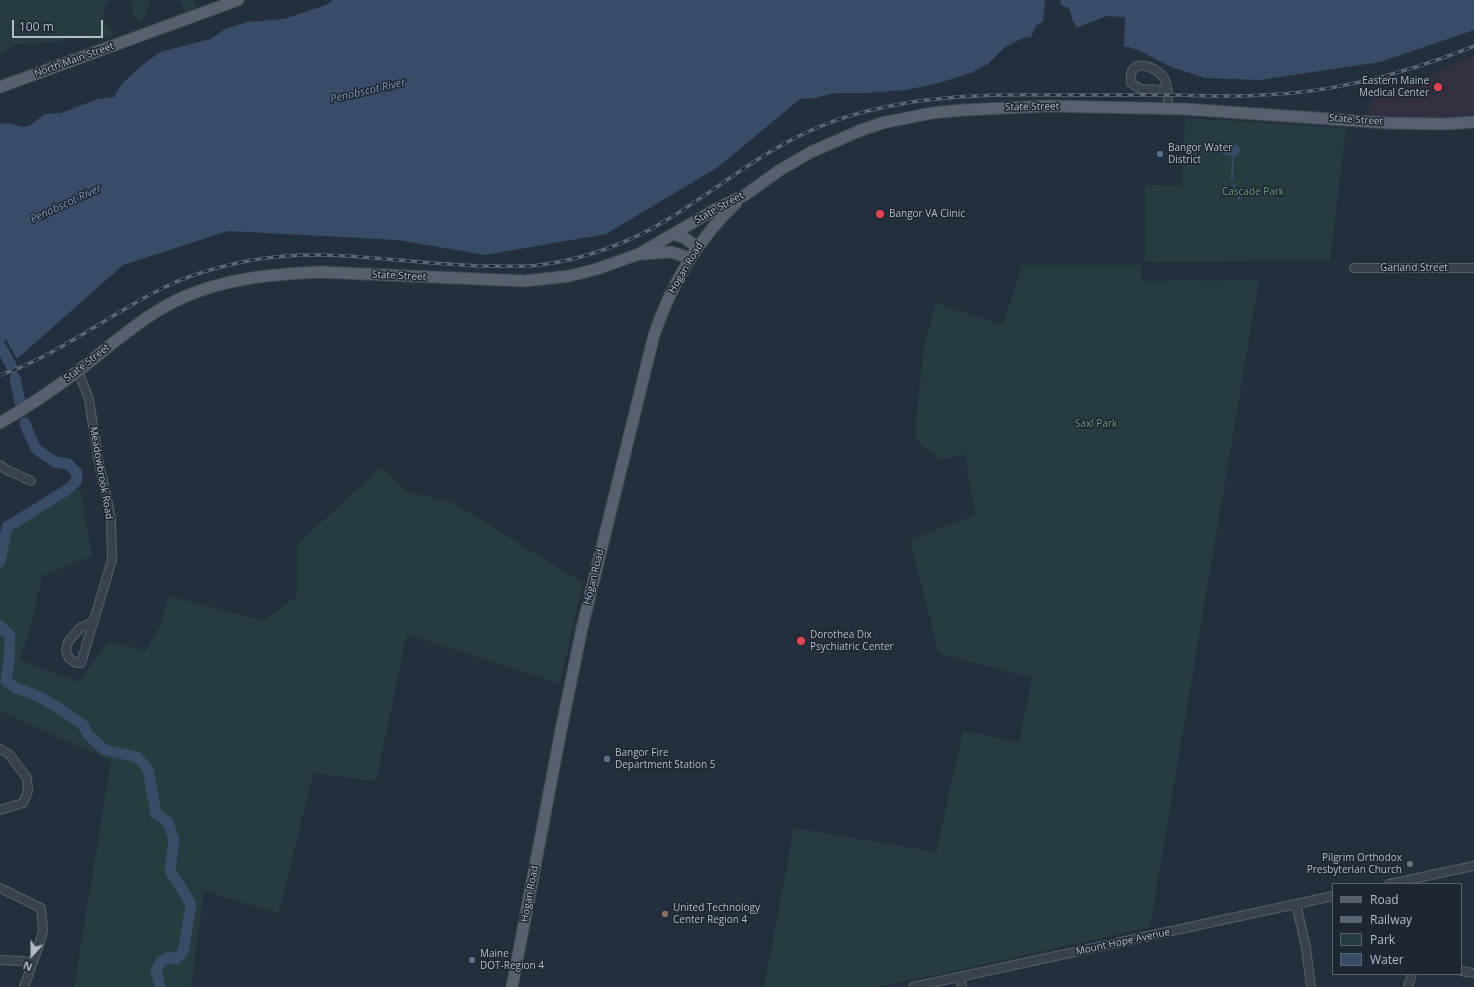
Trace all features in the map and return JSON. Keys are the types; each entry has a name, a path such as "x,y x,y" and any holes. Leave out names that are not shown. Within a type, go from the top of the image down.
{"main road":[{"name":"North Main Street","path":"0,87 238,0"},
{"name":"State Street","path":"0,424 51,391 150,315 198,291 263,275 319,272 525,281 569,276 597,269 639,254 716,209 745,195 780,170 811,152 859,132 905,118 951,111 1017,107 1225,111 1388,123 1446,124 1474,122"},
{"name":"Hogan Road","path":"512,987 582,628 654,335 662,310 676,280 690,258 720,220 745,195"},
{"path":"673,234 683,238 697,248"},
{"path":"639,254 671,252 690,258"}],"street":[{"path":"1167,90 1141,90 1131,83 1130,72 1132,68 1138,65 1151,68 1161,73 1167,90 1168,109"},
{"name":"Garland Street","path":"1354,268 1474,268"},
{"name":"Meadowbrook Road","path":"78,371 88,399 110,518 112,560 81,663 76,663 69,658 66,651 68,642 80,628 93,622"},
{"path":"0,466 31,481"},
{"path":"0,749 9,754 24,773 27,778 28,791 23,803 0,810"},
{"path":"1394,883 1474,866"},
{"path":"0,888 41,908 43,931 24,987"},
{"name":"Mount Hope Avenue","path":"913,987 1332,896"},
{"path":"1296,904 1306,946 1311,987"},
{"path":"0,960 32,963"},
{"path":"1462,971 1474,973"},
{"path":"1408,987 1412,975"},
{"path":"960,977 962,987"}],"shaded area":[{"name":"Eastern Maine Medical Center","path":"1474,55 1474,115 1439,118 1383,117 1367,114 1374,97 1428,77"}],"green space":[{"path":"0,0 109,0 105,6 102,17 114,36 94,40 71,36 57,43 44,42 33,46 20,44 12,46 4,54 0,55"},
{"path":"129,0 151,0 141,22 132,16 133,4"},
{"path":"179,0 193,0 197,8 186,12"},
{"name":"Cascade Park","path":"1185,118 1346,128 1330,261 1145,262 1145,185 1182,186"},
{"name":"Saxl Park","path":"1022,265 1141,265 1142,281 1259,280 1150,927 950,972 875,987 764,987 794,828 936,852 963,731 1019,742 1032,678 939,653 910,540 975,515 965,455 940,459 922,446 916,437 916,420 924,347 936,303 1003,325"},
{"path":"381,467 407,492 452,502 583,583 560,684 407,634 376,781 313,773 279,913 204,891 191,987 74,987 111,761 0,711 0,533 80,489 92,556 42,576 30,629 20,660 78,682 109,641 146,651 161,624 169,596 264,621 297,596 297,545"}],"water":[{"name":"Penobscot River","path":"333,0 1044,0 1045,3 1043,22 1036,26 1031,37 1023,38 1005,47 988,64 973,72 939,83 906,90 866,93 835,93 815,98 800,99 718,167 606,234 485,255 398,240 228,231 123,265 17,359 6,339 0,346 0,124 8,123 23,127 29,126 45,114 61,113 98,99 115,97 116,92 124,82 141,66 160,52 211,39 225,29 247,22 284,19 326,5"},
{"path":"1061,0 1474,0 1474,30 1380,62 1260,80 1205,78 1171,67 1140,51 1129,47 1124,47 1125,17 1107,16 1076,28 1069,8 1060,3"},
{"path":"1224,145 1238,145 1241,149 1236,156 1230,156 1222,153 1221,150"}],"waterway":[{"path":"1232,179 1233,156"},
{"path":"1234,185 1240,201"},
{"path":"0,345 13,369"},
{"path":"15,378 20,402"},
{"path":"0,562 7,527 67,490 76,482 77,473 68,464 55,462 36,449 25,423"},
{"path":"0,626 10,635 9,662 6,681 16,688 38,696 62,710 83,725 88,735 105,750 137,757 148,769 156,814 168,822 174,840 170,871 191,904 183,952 177,959 169,957 161,962 156,970 160,987"}],"railway":[{"path":"0,375 41,358 168,285 216,268 241,262 283,256 313,255 463,265 523,266 540,265 592,254 630,239 671,218 748,165 785,143 818,127 851,115 924,100 998,95 1252,96 1290,93 1317,90 1371,80 1423,65 1474,46"}],"place":[{"name":"Eastern Maine Medical Center","path":"1438,87"},
{"name":"Bangor Water District","path":"1160,154"},
{"name":"Bangor VA Clinic","path":"880,214"},
{"name":"Dorothea Dix Psychiatric Center","path":"801,641"},
{"name":"Bangor Fire Department Station 5","path":"607,759"},
{"name":"Pilgrim Orthodox Presbyterian Church","path":"1410,864"},
{"name":"United Technology Center Region 4","path":"665,914"},
{"name":"Maine DOT-Region 4","path":"472,960"}]}
